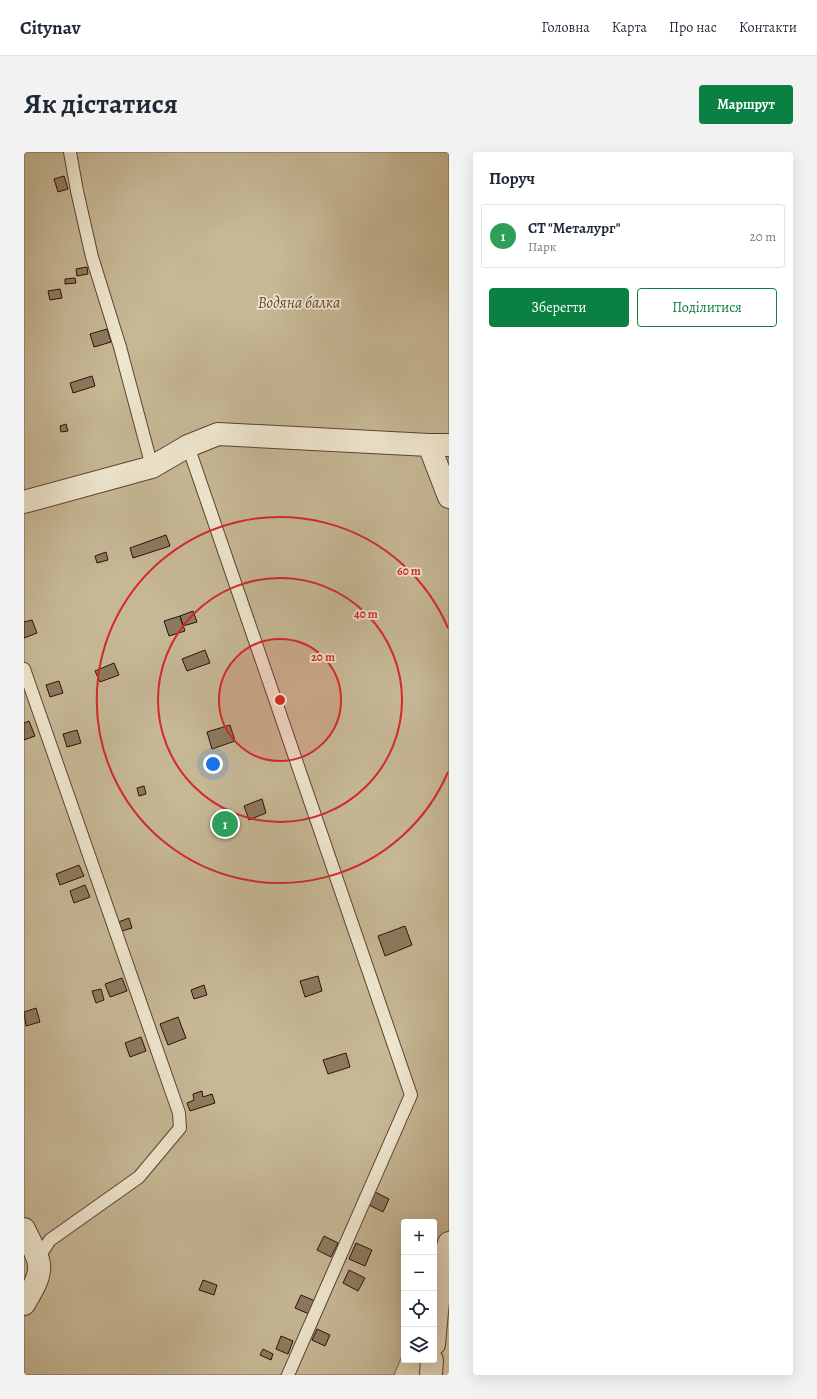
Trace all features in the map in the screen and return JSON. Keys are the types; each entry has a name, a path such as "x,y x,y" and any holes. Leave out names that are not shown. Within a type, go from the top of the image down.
{"street":[{"path":"24,502 152,467 188,446 218,434 439,445 449,497"},
{"path":"24,1229 38,1258 40,1268 37,1278 24,1304"},
{"path":"436,1327 441,1270 449,1243"},
{"path":"431,1375 432,1363"}],"lane":[{"path":"70,152 92,257 120,347 152,467"},
{"path":"188,446 411,1095 288,1375"},
{"path":"24,669 179,1113 180,1128 139,1178 50,1240 38,1258"}],"green space":[{"name":"Водяна балка","path":"24,152 449,152 449,1239 437,1269 437,1219 401,1219 401,1358 394,1375 24,1375"}],"building":[{"path":"64,176 68,189 58,192 54,179"},
{"path":"87,267 88,274 77,276 76,269"},
{"path":"75,278 76,283 65,284 65,279"},
{"path":"60,289 62,298 50,300 48,291"},
{"path":"107,329 111,342 94,347 90,334"},
{"path":"92,376 95,386 73,393 70,383"},
{"path":"66,424 68,431 61,432 60,426"},
{"path":"166,535 170,546 133,558 130,548"},
{"path":"106,552 108,560 97,563 95,556"},
{"path":"193,611 197,622 183,626 180,616"},
{"path":"180,616 185,631 169,636 164,621"},
{"path":"32,620 37,633 24,638 24,622"},
{"path":"205,650 210,663 187,671 182,659"},
{"path":"114,663 119,675 100,682 95,671"},
{"path":"59,681 63,693 50,697 46,685"},
{"path":"29,721 35,736 24,740 24,723"},
{"path":"230,725 235,741 212,749 207,732"},
{"path":"77,730 81,743 67,747 63,734"},
{"path":"144,786 146,794 139,796 137,788"},
{"path":"262,799 266,813 249,820 244,806"},
{"path":"79,865 84,876 60,885 56,874"},
{"path":"85,885 90,897 74,903 70,891"},
{"path":"129,918 132,928 119,932 116,923"},
{"path":"405,926 412,945 385,956 378,936"},
{"path":"318,976 322,991 305,997 300,981"},
{"path":"122,978 127,991 110,997 105,984"},
{"path":"204,985 207,995 194,999 191,990"},
{"path":"101,989 104,1000 96,1003 92,991"},
{"path":"36,1008 40,1022 26,1026 24,1012"},
{"path":"178,1017 186,1038 168,1045 160,1024"},
{"path":"141,1037 146,1051 130,1057 125,1043"},
{"path":"346,1053 350,1067 328,1074 323,1060"},
{"path":"202,1091 203,1097 212,1094 215,1103 190,1111 187,1103 194,1100 193,1094"},
{"path":"375,1192 389,1199 383,1212 369,1205"},
{"path":"324,1236 338,1243 331,1257 317,1250"},
{"path":"356,1243 372,1250 365,1266 349,1259"},
{"path":"349,1270 365,1278 358,1291 343,1283"},
{"path":"203,1280 217,1285 214,1295 199,1290"},
{"path":"301,1295 315,1301 309,1314 295,1308"},
{"path":"317,1329 330,1335 325,1346 312,1340"},
{"path":"281,1336 293,1341 288,1354 276,1349"},
{"path":"263,1349 273,1354 271,1360 260,1355"}],"place":[{"name":"СТ \"Металург\"","path":"225,824"}]}
